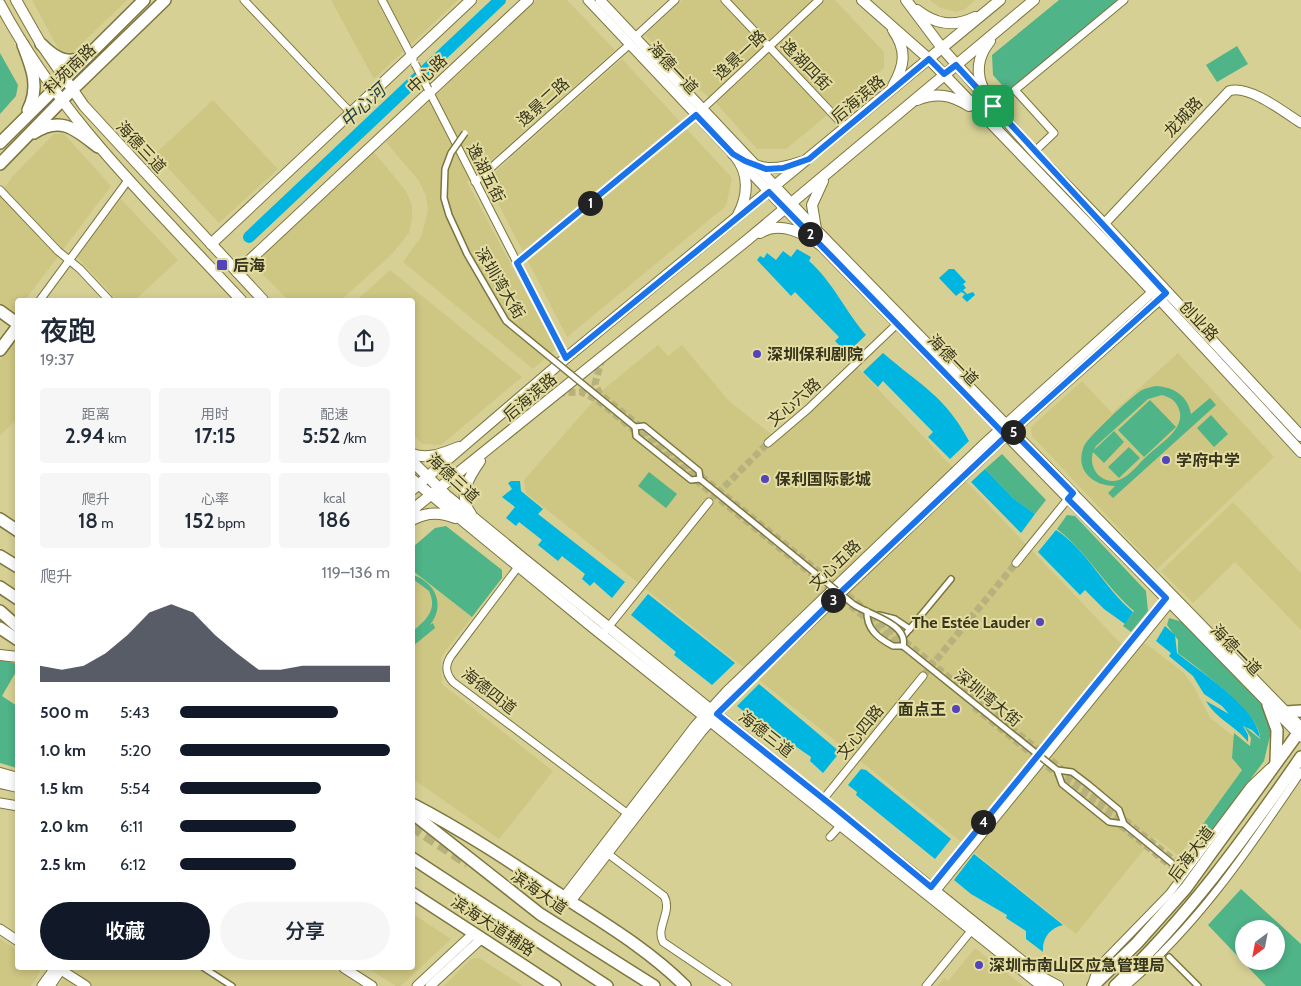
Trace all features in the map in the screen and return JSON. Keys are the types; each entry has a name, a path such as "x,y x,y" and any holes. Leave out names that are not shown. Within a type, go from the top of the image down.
{"main road":[{"name":"海德三道","path":"16,0 41,44 72,90 108,133 261,298"},
{"name":"科苑南路","path":"0,143 22,119 144,0"},
{"name":"科苑南路","path":"0,164 72,90 165,0"},
{"name":"中心路","path":"211,244 351,113 413,60 471,0"},
{"name":"中心路","path":"237,272 528,0"},
{"name":"创业路","path":"862,0 929,59 983,116 1301,436"},
{"name":"后海滨路","path":"415,485 428,478 464,444 566,358 1000,0"},
{"name":"后海滨路","path":"415,508 746,241 1034,0"},
{"path":"906,1 927,18 946,24 968,20 985,12"},
{"name":"创业路","path":"906,1 956,65 1034,152 1104,224 1160,293 1301,452"},
{"name":"海德三道","path":"0,4 23,45 61,101 98,146 240,298"},
{"path":"879,14 899,39 904,58 900,73 889,92"},
{"path":"993,106 980,83 978,67 986,46 998,30"},
{"path":"41,44 55,56 66,61 75,60 89,53"},
{"path":"22,119 32,101 35,88 33,72 23,45"},
{"path":"909,103 931,96 947,95 960,100 983,116"},
{"path":"22,141 47,126 60,124 78,132 98,146"},
{"path":"1026,159 1034,152"},
{"path":"733,154 766,169 783,168 809,159"},
{"path":"733,154 741,163 746,190 736,219"},
{"path":"816,229 812,214 815,196 819,186 833,168"},
{"path":"746,241 765,230 782,228 801,234 822,246"},
{"path":"0,311 15,323"},
{"path":"0,350 15,329"},
{"path":"415,455 423,457 433,456 464,444"},
{"path":"474,518 465,503 464,492 484,454"},
{"name":"海德三道","path":"415,464 428,478 435,492 463,522 521,563 821,802 931,893 971,931 1042,986"},
{"name":"海德三道","path":"415,485 435,492 474,518 521,563"},
{"path":"415,518 422,515 434,514 451,516 463,522"},
{"path":"0,519 15,530"},
{"path":"0,526 15,531"},
{"path":"0,556 15,565"},
{"path":"0,587 15,597"},
{"path":"0,611 15,624"},
{"path":"0,628 15,638"},
{"path":"0,655 15,657"},
{"path":"1268,705 1277,730 1276,764"},
{"path":"1286,712 1301,711"},
{"name":"后海大道","path":"1092,986 1142,938 1186,888 1300,732"},
{"name":"后海大道","path":"1115,986 1148,953 1205,890 1301,757"},
{"path":"1281,786 1301,766"},
{"path":"0,773 15,777"},
{"path":"0,783 15,786"},
{"name":"海德三道","path":"821,802 840,826 1043,978 1058,986"},
{"path":"415,806 502,856 638,946 685,986"},
{"name":"滨海大道","path":"415,815 540,914 654,986"},
{"path":"415,860 607,986"},
{"name":"滨海大道辅路","path":"415,895 555,986"}],"street":[{"path":"244,0 351,113"},
{"name":"逸湖五街","path":"382,0 566,358"},
{"name":"海德一道","path":"588,0 632,40 700,112 756,166 772,189"},
{"name":"海德一道","path":"600,0 632,40"},
{"name":"逸景二路","path":"476,182 675,0"},
{"name":"逸湖四街","path":"725,0 846,128"},
{"name":"逸景一路","path":"517,263 700,112 818,0"},
{"path":"1034,152 1054,133 1015,90 1124,0"},
{"name":"龙城路","path":"1104,224 1229,91 1235,89 1248,91 1301,123"},
{"name":"海德一道","path":"700,112 733,154 772,189 822,246 901,321"},
{"name":"深圳湾大街","path":"465,133 451,153 445,169 444,198 449,216 467,254 506,321 635,427 636,436 691,480 700,479"},
{"path":"41,298 129,179"},
{"path":"0,190 107,298"},
{"name":"海德一道","path":"788,206 816,229 901,321 1070,496 1286,712 1300,732"},
{"name":"文心五路","path":"604,851 628,814 710,715 838,583 1160,293"},
{"name":"文心六路","path":"768,443 808,409 901,321"},
{"name":"深圳湾大街","path":"635,427 644,426 698,471 700,479 854,605 879,615 907,633"},
{"path":"1016,562 1070,496"},
{"path":"605,631 709,502"},
{"name":"海德四道","path":"521,563 451,656 446,668 449,677 628,814"},
{"path":"903,646 907,633 951,579"},
{"path":"931,893 1170,598"},
{"name":"海德一道","path":"1170,598 1268,705 1300,732"},
{"name":"深圳湾大街","path":"867,611 866,620 870,628 893,646 903,646 1057,770 1072,772 1119,810 1124,824 1173,864"},
{"path":"879,615 900,622 907,633"},
{"name":"文心四路","path":"821,802 923,676"},
{"name":"文心五路","path":"567,899 710,715"},
{"name":"深圳湾大街","path":"1057,770 1062,784 1109,822 1124,824"},
{"path":"1126,986 1168,949 1210,901 1301,772"},
{"path":"0,803 15,806"},
{"path":"830,837 840,826"},
{"path":"604,851 664,896 667,905 660,934 663,942 728,986"},
{"path":"0,929 15,939"},
{"path":"926,986 971,931"},
{"path":"417,986 478,936"},
{"path":"430,986 478,936"},
{"path":"1169,957 1198,986"},
{"path":"42,986 57,970"},
{"path":"50,986 58,970"},
{"path":"62,970 86,986"},
{"path":"207,970 232,986"},
{"path":"347,970 372,986"}],"shaded area":[{"path":"32,0 127,0 72,53 59,50"},
{"path":"331,0 458,0 374,79"},
{"path":"536,0 567,0 615,50 467,182 556,349 533,369 403,262 421,237 428,211 426,196 419,181 386,142"},
{"path":"682,0 835,0 884,52 884,68 786,149 757,149 714,101 693,85 645,35"},
{"path":"929,0 975,0 965,9 957,12 941,8"},
{"path":"622,59 732,178 726,206 567,337 486,180"},
{"path":"213,100 278,169 219,223 155,154"},
{"path":"54,134 64,134 111,186 27,298 15,298 14,314 0,304 0,193 13,176"},
{"path":"372,150 406,191 412,205 409,233 392,254 343,298 286,298 260,271 264,255"},
{"path":"121,199 178,260 137,298 115,298 77,257"},
{"path":"390,270 522,377 441,445 422,444 415,436 415,298 359,298"},
{"path":"15,339 15,421 0,435 0,360"},
{"path":"658,345 668,356 682,345 729,401 775,437 855,365 1127,650 1137,637 1183,672 1194,687 1210,718 1249,748 1248,761 1179,856 1154,837 1076,934 526,493 524,480 605,388"},
{"name":"学府中学","path":"1178,353 1274,457 1157,569 1032,436 1031,427 1082,381 1112,413"},
{"path":"1233,502 1301,573 1301,630 1235,562 1193,603 1161,571"},
{"path":"415,573 472,617 441,657 442,684 553,771 499,839 415,780"},
{"path":"415,915 451,939 401,986 396,986 370,970 415,970"},
{"path":"0,939 15,949 15,970 40,970 40,972 31,986 0,986"},
{"name":"深圳市南山区应急管理局","path":"975,948 1023,986 937,986 944,978 948,981"},
{"path":"479,958 523,986 444,986 471,959"},
{"path":"69,970 335,970 361,986 59,986"}],"green space":[{"path":"1059,0 1119,0 1008,92 993,75 992,55"},
{"path":"1237,46 1248,64 1217,82 1206,65"},
{"path":"0,53 18,85 16,96 0,114"},
{"path":"1156,386 1169,388 1183,397 1191,414 1210,398 1216,405 1113,498 1108,493 1115,486 1093,480 1084,469 1082,455 1084,446 1101,426 1129,400 1142,390","holes":["1162,395 1171,398 1177,405 1180,413 1177,427 1123,478 1113,481 1102,478 1097,474 1092,464 1093,452 1104,463 1124,442 1114,431 1094,450 1096,446 1148,399"]},
{"path":"1150,400 1176,427 1144,457 1118,430"},
{"path":"1211,415 1228,434 1214,447 1197,428"},
{"path":"1129,447 1140,458 1119,478 1108,467"},
{"path":"1002,454 1046,500 1035,514 1013,498 985,469"},
{"path":"649,472 677,494 666,508 638,486"},
{"path":"1067,515 1075,516 1146,591 1148,611 1131,632 1123,626 1134,611 1114,591 1078,548 1057,529"},
{"path":"446,526 502,570 502,578 472,617 415,573 415,545 435,528"},
{"path":"415,576 427,583 436,595 437,610 430,625 433,623 435,628 415,644 415,629 426,619 431,609 432,604 429,591 415,580"},
{"path":"1169,618 1183,622 1269,712 1275,725 1270,736 1264,761 1209,835 1200,828 1242,770 1232,758 1234,733 1250,746 1251,738 1244,726 1260,739 1258,729 1251,717 1240,705 1213,680 1178,653 1178,640 1167,625"},
{"path":"0,660 15,664 15,673 2,696 15,705 15,767 0,763"},
{"path":"1241,889 1275,920 1235,920 1235,953 1208,925"},
{"path":"1285,929 1301,944 1301,986 1266,986 1251,970 1285,970"}],"water":[{"path":"797,249 811,257 809,261 832,287 866,335 847,353 835,341 839,337 795,292 791,296 757,260 760,256 764,258 767,253 776,260 783,251 791,257"},
{"path":"949,269 954,269 966,282 963,284 966,288 963,290 967,294 973,292 975,295 967,302 962,297 965,294 961,292 956,296 939,278"},
{"path":"883,353 931,392 951,413 960,426 969,441 950,459 928,437 933,432 883,381 878,387 863,372"},
{"path":"985,469 1013,498 1035,514 1021,533 971,482"},
{"path":"520,481 521,491 543,509 538,514 625,582 612,598 594,582 590,586 582,579 585,574 562,556 558,561 538,545 542,540 519,522 516,526 506,518 515,507 502,497 512,489 508,483"},
{"path":"1056,530 1077,548 1113,592 1133,612 1125,624 1104,609 1085,590 1080,595 1038,552"},
{"path":"648,594 735,663 712,685 674,655 676,652 631,615"},
{"path":"1165,626 1175,635 1177,653 1239,703 1257,726 1260,738 1252,730 1243,726 1248,735 1248,742 1238,731 1215,713 1206,701 1229,714 1222,706 1204,694 1193,676 1169,656 1171,653 1156,641"},
{"path":"759,684 840,752 823,773 810,761 811,757 788,741 783,743 754,716 751,717 737,706"},
{"path":"861,769 866,770 951,839 935,859 856,795 857,792 848,785"},
{"path":"974,854 1063,925 1051,931 1045,938 1043,952 1026,939 1026,931 1006,918 1007,915 971,894 954,880"}],"waterway":[{"name":"中心河","path":"249,237 500,0"}],"tunnel":[{"path":"602,358 595,384 600,394 1175,861 1185,864 1194,863"},
{"path":"558,393 581,392 596,399 904,649"},
{"path":"717,494 768,443"},
{"path":"923,676 1016,563"},
{"path":"974,707 1171,866 1176,872 1177,885"},
{"path":"415,828 468,863"}],"place":[{"name":"后海","path":"222,265"},
{"name":"深圳保利剧院","path":"757,354"},
{"name":"学府中学","path":"1166,460"},
{"name":"保利国际影城","path":"765,479"},
{"name":"The Estée Lauder","path":"1040,622"},
{"name":"面点王","path":"956,709"},
{"name":"深圳市南山区应急管理局","path":"979,965"}],"route":[{"path":"929,59 944,74 956,65 993,106 1166,293 1115,341 1012,431 1073,493 1068,499 1166,598 931,887 717,714 732,697 842,591 1006,436 769,192 566,358 517,263 696,115 733,154 753,165 766,169 775,169 809,159 929,59"}]}
